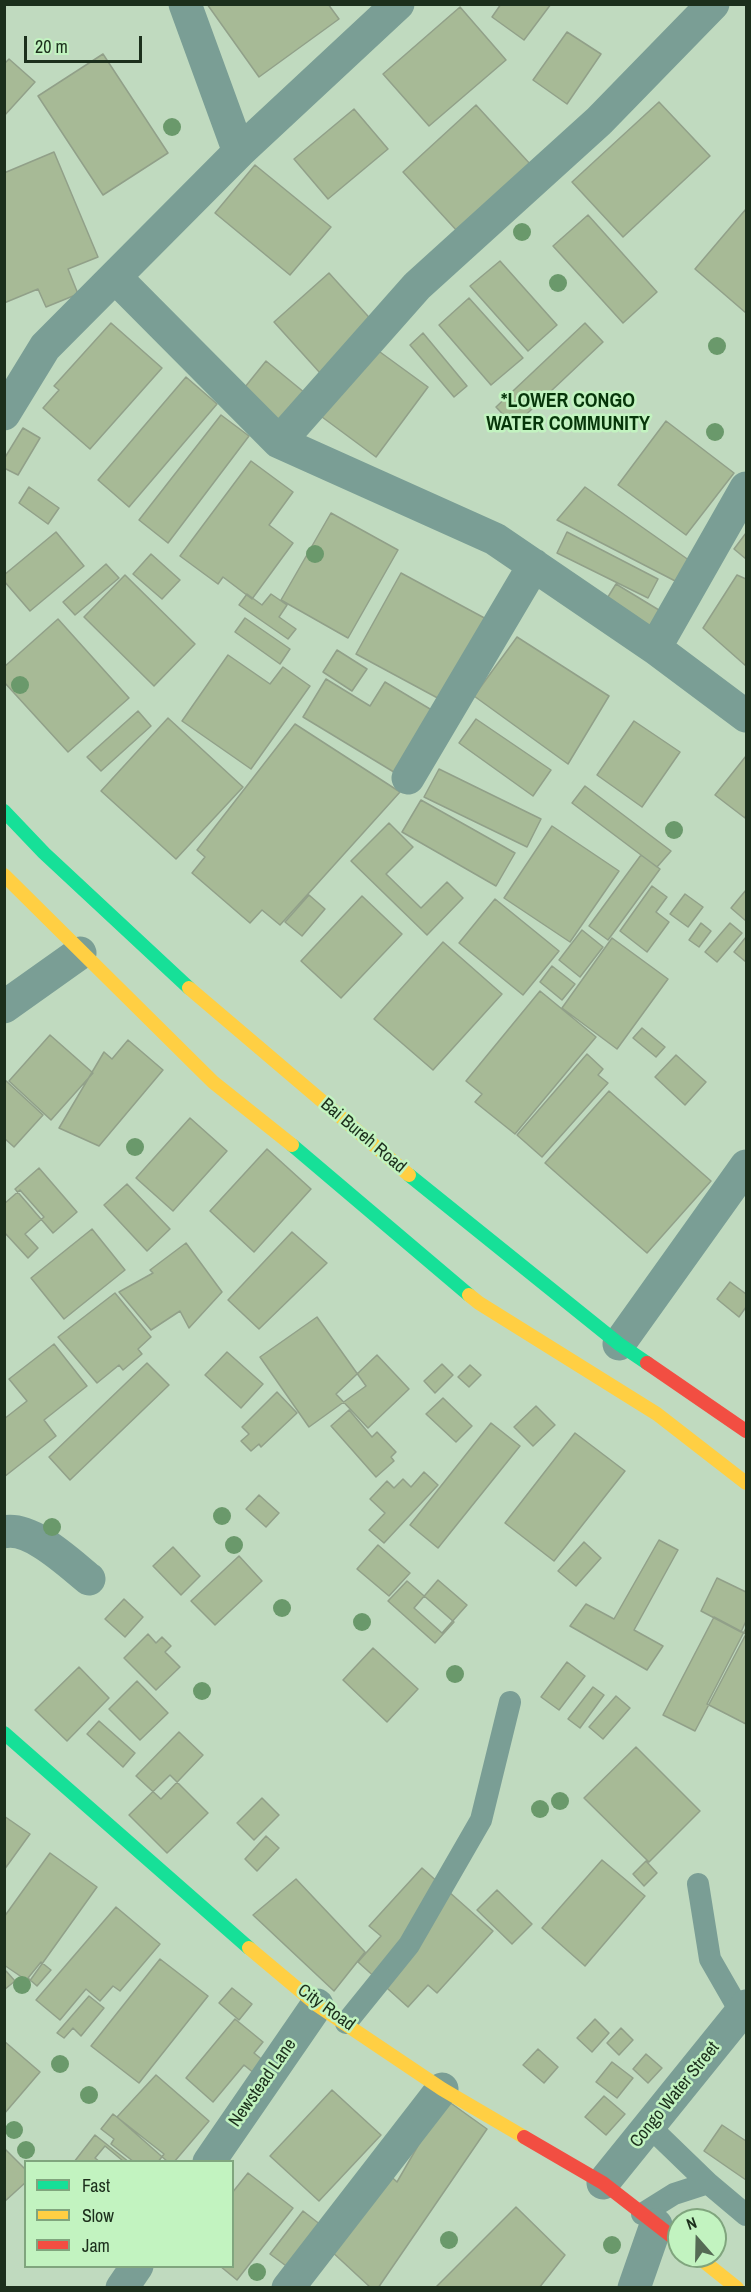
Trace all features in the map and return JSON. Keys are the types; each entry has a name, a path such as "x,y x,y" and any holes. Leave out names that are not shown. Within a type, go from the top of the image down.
{"main road":[{"name":"Bai Bureh Road","path":"4,812 44,853 212,1009 437,1198 620,1344 747,1431"},
{"path":"4,875 80,953 213,1082 337,1181 480,1303 657,1414 747,1483"},
{"name":"City Road","path":"4,1732 75,1797 317,2005 442,2089 603,2183 659,2227"},
{"path":"711,2268 737,2288"}],"street":[{"path":"184,4 240,152"},
{"path":"4,414 45,347 240,152 398,4"},
{"path":"279,442 417,286 599,121 713,4"},
{"path":"115,277 279,442 495,538 655,648 747,716"},
{"path":"655,648 747,488"},
{"path":"408,778 534,566"},
{"path":"4,1007 80,953"},
{"path":"620,1344 747,1166"},
{"path":"4,1532 13,1530 33,1538 57,1553 89,1579"},
{"name":"Newstead Lane","path":"210,2160 317,2005"},
{"name":"Congo Water Street","path":"603,2183 744,2010"},
{"path":"288,2288 442,2089"},
{"path":"634,2288 659,2227"},
{"path":"122,2288 136,2268"}],"lane":[{"path":"346,2023 409,1945 481,1820 510,1702"},
{"path":"698,1884 710,1959 744,2010"},
{"path":"650,2126 708,2183 747,2215"},
{"path":"659,2227 674,2194 708,2183"}],"building":[{"path":"207,4 328,4 339,19 259,77"},
{"path":"501,4 551,4 524,40 492,17"},
{"path":"460,7 506,60 429,126 383,74"},
{"path":"567,32 601,54 567,104 533,80"},
{"path":"103,54 168,153 103,195 38,96"},
{"path":"9,59 35,82 4,116 4,64"},
{"path":"659,102 710,156 623,237 572,182"},
{"path":"476,105 531,165 458,232 403,172"},
{"path":"354,109 388,149 328,199 294,159"},
{"path":"54,152 98,257 68,269 78,294 46,307 38,289 4,303 4,173"},
{"path":"255,165 331,227 290,275 215,213"},
{"path":"746,209 746,313 695,269"},
{"path":"588,215 657,292 623,323 553,246"},
{"path":"500,261 557,325 528,351 470,286"},
{"path":"329,273 376,325 321,374 274,322"},
{"path":"469,298 523,358 491,385 439,325"},
{"path":"111,323 162,368 90,449 43,408 59,390 54,386"},
{"path":"585,323 603,342 514,426 496,407"},
{"path":"423,333 467,386 454,397 410,345"},
{"path":"369,344 428,387 376,457 318,414"},
{"path":"266,361 305,393 280,424 241,392"},
{"path":"186,377 217,404 129,507 98,480"},
{"path":"221,415 249,436 168,543 139,520"},
{"path":"666,421 734,473 686,535 618,485"},
{"path":"23,428 40,438 18,475 4,468 4,459"},
{"path":"251,461 293,492 269,525 293,543 252,599 223,577 218,584 180,556"},
{"path":"29,487 59,508 48,524 19,503"},
{"path":"585,487 693,563 681,584 557,520"},
{"path":"331,513 398,550 348,638 281,600"},
{"path":"56,532 84,566 30,611 4,581 4,575"},
{"path":"567,532 658,579 648,598 557,553"},
{"path":"746,533 746,559 734,549"},
{"path":"151,554 180,580 162,599 133,574"},
{"path":"106,564 119,578 75,615 63,602"},
{"path":"401,573 490,621 445,702 356,654"},
{"path":"125,575 195,644 154,686 84,617"},
{"path":"737,575 746,579 746,666 703,628"},
{"path":"616,584 682,624 658,661 593,621"},
{"path":"247,594 262,605 271,594 287,605 279,617 296,629 288,639 239,605"},
{"path":"245,618 290,649 280,664 235,632"},
{"path":"58,619 129,698 68,752 4,682 4,667"},
{"path":"517,637 609,696 568,764 474,696"},
{"path":"337,650 367,669 352,691 323,672"},
{"path":"228,655 270,684 283,667 310,686 251,769 182,721"},
{"path":"326,679 370,706 385,682 445,718 407,780 303,717"},
{"path":"138,711 151,726 101,771 87,757"},
{"path":"168,718 243,787 176,859 101,791"},
{"path":"476,719 551,770 533,796 459,743"},
{"path":"634,721 680,752 642,807 597,775"},
{"path":"295,724 400,792 280,925 262,910 250,923 192,873 205,857 197,850"},
{"path":"746,756 746,815 745,818 715,795"},
{"path":"439,769 541,819 527,847 424,797"},
{"path":"585,786 671,851 657,867 572,803"},
{"path":"421,800 515,853 496,886 402,832"},
{"path":"389,823 413,847 386,874 421,908 447,882 463,898 427,935 351,861"},
{"path":"552,826 619,871 570,942 504,898"},
{"path":"641,855 660,869 608,940 589,926"},
{"path":"652,886 667,897 656,912 669,922 647,952 620,931"},
{"path":"746,890 746,921 731,908"},
{"path":"685,894 703,907 688,927 670,914"},
{"path":"309,895 325,909 302,936 285,922"},
{"path":"362,896 402,934 341,998 301,961"},
{"path":"495,899 559,951 523,995 459,943"},
{"path":"701,923 711,931 699,947 689,940"},
{"path":"730,923 742,933 717,962 705,952"},
{"path":"582,930 603,947 580,977 559,960"},
{"path":"746,937 746,962 734,952"},
{"path":"612,938 668,979 617,1049 562,1008"},
{"path":"443,942 502,994 433,1070 374,1019"},
{"path":"552,966 575,984 562,1000 540,982"},
{"path":"540,991 596,1037 515,1134 475,1102 482,1094 466,1081"},
{"path":"642,1028 665,1047 656,1057 633,1038"},
{"path":"50,1035 93,1073 51,1120 9,1081"},
{"path":"128,1040 163,1070 99,1146 59,1128 104,1052 112,1059"},
{"path":"587,1054 603,1069 598,1075 608,1083 542,1157 517,1135"},
{"path":"676,1055 706,1082 685,1105 655,1077"},
{"path":"4,1079 43,1115 14,1147 4,1138"},
{"path":"609,1091 711,1181 647,1253 545,1163"},
{"path":"190,1118 227,1151 173,1211 136,1178"},
{"path":"267,1149 311,1189 254,1252 210,1211"},
{"path":"39,1168 77,1212 53,1233 15,1189"},
{"path":"127,1184 170,1229 147,1251 104,1205"},
{"path":"20,1190 44,1217 25,1234 38,1248 28,1258 4,1232 4,1204"},
{"path":"92,1229 125,1270 64,1319 31,1278"},
{"path":"292,1232 327,1263 259,1329 228,1300"},
{"path":"186,1243 222,1292 189,1328 180,1311 151,1330 119,1292 153,1273 150,1270"},
{"path":"730,1282 746,1294 746,1307 739,1317 717,1299"},
{"path":"115,1293 151,1337 138,1349 142,1354 123,1370 119,1365 97,1383 58,1337"},
{"path":"317,1317 366,1386 309,1427 260,1357"},
{"path":"54,1344 87,1386 44,1420 56,1436 4,1477 4,1419 27,1401 9,1379"},
{"path":"227,1352 263,1384 241,1408 205,1375"},
{"path":"377,1355 409,1389 368,1428 336,1394"},
{"path":"147,1363 169,1385 70,1480 49,1457"},
{"path":"442,1364 453,1375 435,1393 424,1381"},
{"path":"470,1365 481,1375 469,1387 458,1377"},
{"path":"277,1392 297,1413 261,1447 259,1444 251,1451 241,1441 249,1434 242,1427"},
{"path":"443,1398 472,1426 456,1442 426,1414"},
{"path":"536,1406 555,1425 533,1446 514,1427"},
{"path":"349,1410 372,1437 377,1432 396,1452 391,1457 394,1461 376,1477 331,1426"},
{"path":"491,1423 520,1446 438,1548 410,1525"},
{"path":"575,1433 625,1471 554,1561 505,1523"},
{"path":"424,1472 438,1485 384,1543 369,1530 385,1513 370,1499 387,1481 394,1488 403,1479 411,1487"},
{"path":"259,1495 279,1513 266,1527 246,1509"},
{"path":"659,1540 678,1550 634,1630 663,1646 647,1670 570,1626 586,1604 614,1619"},
{"path":"584,1542 601,1558 576,1586 558,1571"},
{"path":"378,1545 410,1573 389,1596 357,1569"},
{"path":"173,1547 200,1576 181,1595 153,1566"},
{"path":"239,1556 262,1581 215,1625 191,1601"},
{"path":"717,1578 746,1592 746,1621 741,1632 701,1611"},
{"path":"438,1580 467,1605 442,1633 414,1608"},
{"path":"407,1581 454,1622 435,1643 388,1601"},
{"path":"124,1599 143,1617 125,1637 105,1619"},
{"path":"714,1617 746,1634 695,1731 663,1715"},
{"path":"746,1628 746,1724 707,1704"},
{"path":"148,1634 156,1643 162,1637 171,1646 165,1652 180,1667 156,1690 124,1658"},
{"path":"373,1648 418,1689 387,1722 343,1680"},
{"path":"567,1662 585,1676 559,1710 541,1697"},
{"path":"79,1667 109,1698 67,1741 35,1710"},
{"path":"137,1681 168,1713 140,1740 109,1709"},
{"path":"593,1687 604,1695 580,1728 568,1719"},
{"path":"616,1696 630,1708 603,1739 589,1727"},
{"path":"99,1721 135,1753 123,1767 87,1734"},
{"path":"179,1732 203,1755 161,1799 136,1776"},
{"path":"636,1747 700,1811 649,1862 584,1798"},
{"path":"170,1775 208,1813 167,1853 129,1815"},
{"path":"262,1798 279,1815 254,1840 237,1823"},
{"path":"4,1816 30,1834 4,1870"},
{"path":"266,1836 279,1848 257,1871 245,1859"},
{"path":"50,1853 97,1887 29,1982 4,1965 4,1917"},
{"path":"602,1860 645,1896 585,1966 542,1928"},
{"path":"646,1861 657,1873 644,1886 633,1874"},
{"path":"422,1868 493,1931 437,1993 428,1985 408,2007 358,1962 381,1936 369,1926"},
{"path":"296,1879 365,1952 334,1991 253,1915"},
{"path":"497,1890 532,1924 512,1944 477,1910"},
{"path":"116,1907 160,1944 120,1991 113,1986 100,2001 86,1989 60,2020 36,2000"},
{"path":"160,1959 208,1996 139,2083 91,2046"},
{"path":"41,1962 51,1970 37,1986 28,1978"},
{"path":"6,1971 15,1981 4,1990 4,1972"},
{"path":"232,1988 252,2004 239,2020 219,2003"},
{"path":"89,1996 104,2008 81,2036 73,2028 64,2038 57,2033"},
{"path":"235,2019 263,2042 254,2053 270,2066 260,2078 244,2065 213,2102 186,2078"},
{"path":"595,2019 609,2033 592,2052 577,2038"},
{"path":"621,2028 633,2040 619,2055 607,2043"},
{"path":"4,2041 40,2072 4,2114"},
{"path":"538,2049 558,2067 544,2083 523,2065"},
{"path":"646,2054 662,2068 648,2083 633,2069"},
{"path":"612,2062 633,2078 617,2098 596,2082"},
{"path":"156,2075 209,2121 176,2160 166,2160 117,2117"},
{"path":"332,2090 381,2135 319,2201 270,2156"},
{"path":"604,2096 625,2114 606,2135 585,2117"},
{"path":"445,2099 487,2129 378,2288 371,2288 329,2249 379,2165 397,2182"},
{"path":"113,2114 164,2154 160,2160 131,2160 111,2144 114,2139 101,2129"},
{"path":"722,2125 746,2141 746,2180 704,2151"},
{"path":"95,2135 126,2160 76,2160"},
{"path":"105,2146 122,2160 98,2160 95,2158"},
{"path":"4,2148 24,2168 24,2184 4,2202"},
{"path":"248,2173 293,2208 237,2280 222,2268 234,2268 234,2190"},
{"path":"516,2207 565,2255 539,2288 435,2288"},
{"path":"303,2211 326,2229 293,2271 270,2254"}],"traffic: fast":[{"path":"4,811 44,853 189,988"},
{"path":"292,1145 469,1295"},
{"path":"409,1175 619,1344 647,1363"},
{"path":"4,1733 249,1948"}],"traffic: slow":[{"path":"4,875 213,1082 292,1145"},
{"path":"189,988 409,1175"},
{"path":"469,1295 657,1414 746,1483"},
{"path":"249,1948 317,2005 442,2089 524,2137"},
{"path":"712,2268 737,2288"}],"traffic: jam":[{"path":"647,1363 746,1431"},
{"path":"524,2137 603,2183 667,2233"}],"district":[{"name":"*LOWER CONGO WATER COMMUNITY","path":"568,414"}]}
